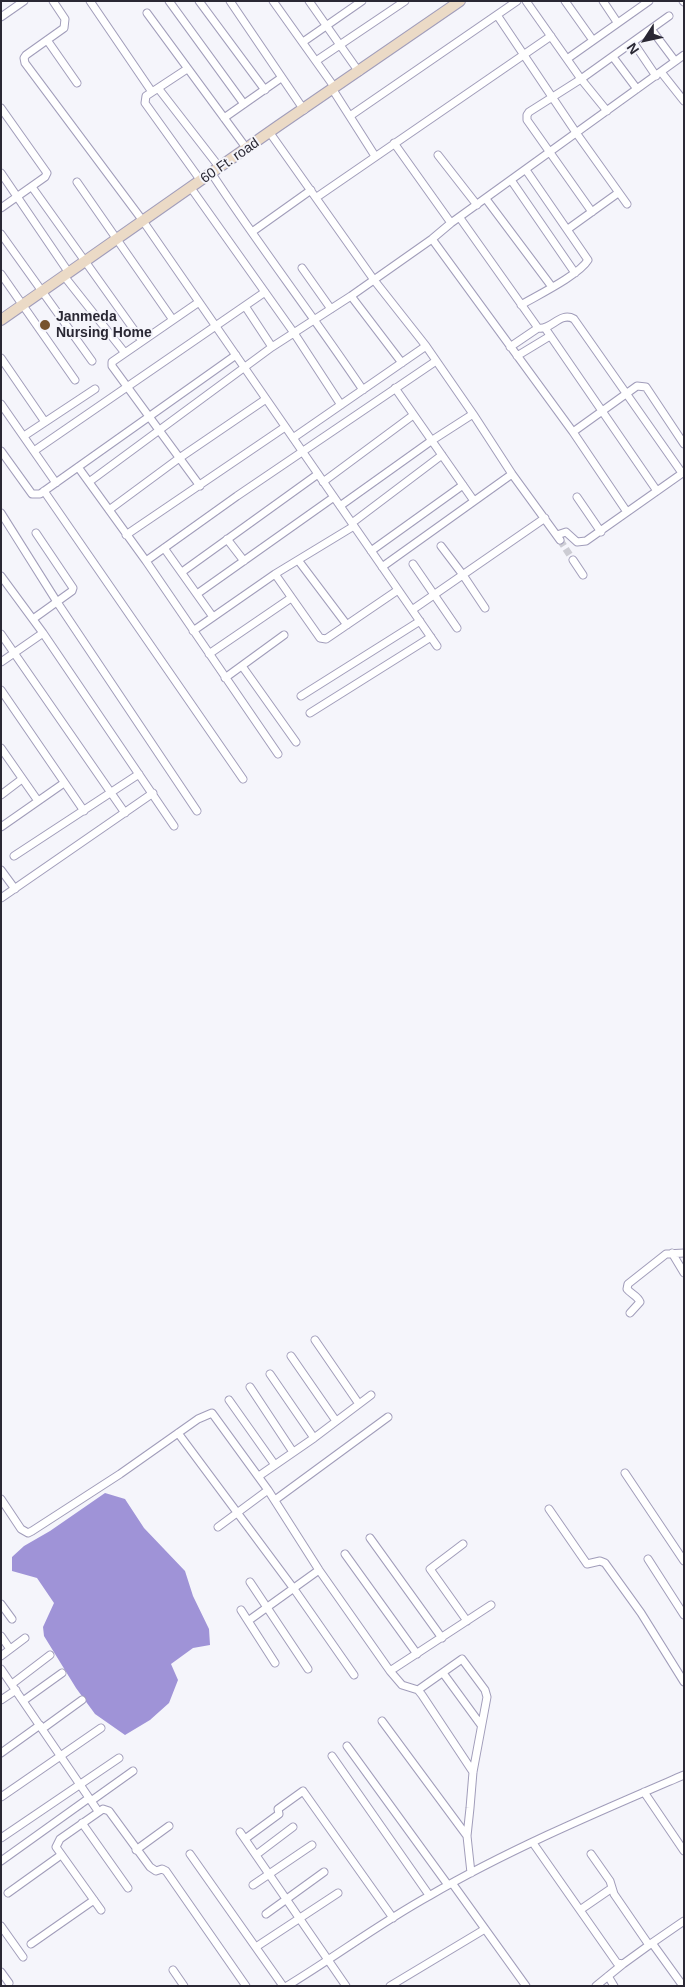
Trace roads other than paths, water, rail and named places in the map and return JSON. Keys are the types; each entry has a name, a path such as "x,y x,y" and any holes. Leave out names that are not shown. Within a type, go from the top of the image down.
{"street":[{"path":"1,17 24,1"},
{"path":"53,1 65,19 64,28 26,55 24,58 25,63 143,221 437,646"},
{"path":"90,1 216,171 252,232 315,319 363,390"},
{"path":"169,1 244,104"},
{"path":"199,1 264,90"},
{"path":"230,1 304,110"},
{"path":"273,1 316,61 375,156"},
{"path":"309,1 358,72"},
{"path":"303,42 362,1"},
{"path":"316,61 405,1"},
{"name":"60 Ft. road","path":"1,320 334,89 446,5 460,1"},
{"path":"350,116 517,1"},
{"path":"526,1 581,79 607,112"},
{"path":"565,1 592,39"},
{"path":"603,1 617,22"},
{"path":"567,58 645,2"},
{"path":"147,14 247,150"},
{"path":"497,15 552,98 627,204"},
{"path":"592,212 527,120 527,115 669,16"},
{"path":"651,29 675,61"},
{"path":"317,198 375,156 551,36"},
{"path":"47,40 77,83"},
{"path":"633,42 659,74 683,97"},
{"path":"89,482 272,347 351,296 432,239 451,223 577,134 684,55"},
{"path":"613,56 637,89"},
{"path":"187,69 146,96 145,103 201,181"},
{"path":"224,118 281,78"},
{"path":"1,108 47,173 45,177 32,187 1,208"},
{"path":"270,133 374,280 426,346 512,474 558,538 566,532 580,543 601,532 683,472 574,319 569,316 564,317 541,328 510,347"},
{"path":"394,143 451,223"},
{"path":"438,155 477,205"},
{"path":"521,305 575,272 586,264 588,260 526,170"},
{"path":"1,173 67,274 125,353"},
{"path":"511,180 575,272"},
{"path":"77,182 172,320"},
{"path":"32,187 142,341"},
{"path":"191,188 294,333 341,405"},
{"path":"252,232 311,190"},
{"path":"568,229 618,193"},
{"path":"486,199 552,287"},
{"path":"460,218 521,305 550,336 657,491"},
{"path":"1,234 92,361"},
{"path":"432,239 573,432 627,512"},
{"path":"302,268 331,309"},
{"path":"1,274 75,380"},
{"path":"34,451 265,292"},
{"path":"351,296 402,363"},
{"path":"199,302 112,362 112,366 200,486"},
{"path":"245,306 272,347"},
{"path":"517,356 550,336"},
{"path":"293,438 426,346"},
{"path":"1,451 32,494 36,495 56,483 236,355"},
{"path":"1,358 45,422"},
{"path":"146,561 436,361"},
{"path":"573,432 637,386 646,387 684,444"},
{"path":"395,388 412,416 474,501"},
{"path":"24,436 95,389"},
{"path":"109,510 266,399"},
{"path":"1,404 56,483"},
{"path":"340,506 431,441 473,414"},
{"path":"324,482 412,416"},
{"path":"126,535 285,427"},
{"path":"193,631 275,574 353,524 442,455"},
{"path":"78,466 146,561 278,754"},
{"path":"182,572 318,474"},
{"path":"382,567 512,474"},
{"path":"371,551 464,485"},
{"path":"44,491 244,779"},
{"path":"577,497 601,532"},
{"path":"197,594 334,498"},
{"path":"1,513 57,602 197,811"},
{"path":"412,610 545,518"},
{"path":"33,619 73,588 36,533"},
{"path":"227,539 244,561"},
{"path":"441,546 485,608"},
{"path":"164,548 213,617"},
{"path":"298,560 347,625"},
{"path":"573,560 583,575"},
{"path":"413,564 457,628"},
{"path":"275,574 320,638 326,639 398,590"},
{"path":"1,576 43,633 174,826"},
{"path":"209,654 291,598"},
{"path":"301,696 420,621"},
{"path":"1,662 43,633"},
{"path":"1,634 125,813"},
{"path":"225,678 284,635"},
{"path":"310,713 431,637"},
{"path":"242,666 296,742"},
{"path":"1,690 84,811"},
{"path":"1,748 38,801"},
{"path":"14,856 140,774"},
{"path":"1,795 22,779"},
{"path":"1,827 64,783"},
{"path":"1,898 153,793"},
{"path":"1,870 15,889"},
{"path":"630,1313 640,1302 627,1289 628,1284 660,1259 672,1253 684,1254"},
{"path":"672,1253 684,1273"},
{"path":"315,1340 359,1404"},
{"path":"291,1356 336,1421"},
{"path":"270,1374 314,1438"},
{"path":"250,1387 293,1452"},
{"path":"258,1476 314,1438 371,1395"},
{"path":"229,1400 275,1465"},
{"path":"1,1499 21,1528 28,1533 32,1532 120,1474 198,1419 212,1413 275,1500 319,1570 390,1671 402,1685 418,1690 473,1772"},
{"path":"275,1500 388,1417"},
{"path":"178,1433 238,1512 354,1675"},
{"path":"625,1473 684,1561"},
{"path":"218,1527 268,1490"},
{"path":"549,1509 587,1564 600,1561 606,1563 641,1613 684,1682"},
{"path":"370,1538 442,1638"},
{"path":"463,1544 430,1569 466,1621"},
{"path":"345,1554 417,1654"},
{"path":"648,1559 684,1615"},
{"path":"248,1621 319,1570"},
{"path":"250,1582 308,1669"},
{"path":"1,1604 12,1619"},
{"path":"390,1671 491,1605"},
{"path":"241,1610 275,1662"},
{"path":"1,1636 10,1649"},
{"path":"1,1656 25,1638"},
{"path":"1,1700 50,1655"},
{"path":"418,1690 462,1659 485,1690 487,1705 481,1726 473,1772 467,1836 471,1873"},
{"path":"1,1669 98,1812"},
{"path":"23,1701 62,1673"},
{"path":"443,1673 481,1726"},
{"path":"1,1753 82,1700"},
{"path":"382,1721 467,1836"},
{"path":"1,1798 101,1728"},
{"path":"347,1746 526,1986"},
{"path":"332,1756 429,1895"},
{"path":"1,1838 119,1758"},
{"path":"1,1861 90,1799 133,1772"},
{"path":"287,1986 429,1895 533,1843 684,1775"},
{"path":"245,1839 279,1814 278,1809 303,1791 393,1918"},
{"path":"644,1792 684,1851"},
{"path":"101,1910 56,1847 60,1839 104,1809 109,1811 136,1850 153,1870 162,1869 166,1871 246,1986"},
{"path":"82,1823 128,1888"},
{"path":"136,1850 169,1826"},
{"path":"256,1855 294,1827"},
{"path":"240,1832 346,1986"},
{"path":"533,1843 617,1963 623,1964"},
{"path":"254,1885 312,1845"},
{"path":"190,1854 283,1986"},
{"path":"591,1854 610,1881 614,1894 683,1986"},
{"path":"8,1893 61,1855"},
{"path":"266,1914 324,1872"},
{"path":"580,1910 612,1888"},
{"path":"256,1947 338,1893"},
{"path":"31,1944 94,1900"},
{"path":"596,1986 623,1964 684,1922"},
{"path":"1,1926 23,1958"},
{"path":"390,1986 484,1929"},
{"path":"173,1970 184,1986"},
{"path":"1,1972 9,1983"},
{"path":"608,1976 614,1986"}],"tunnel":[{"path":"560,540 573,560"}],"place":[{"name":"Janmeda Nursing Home","path":"45,325"}]}
